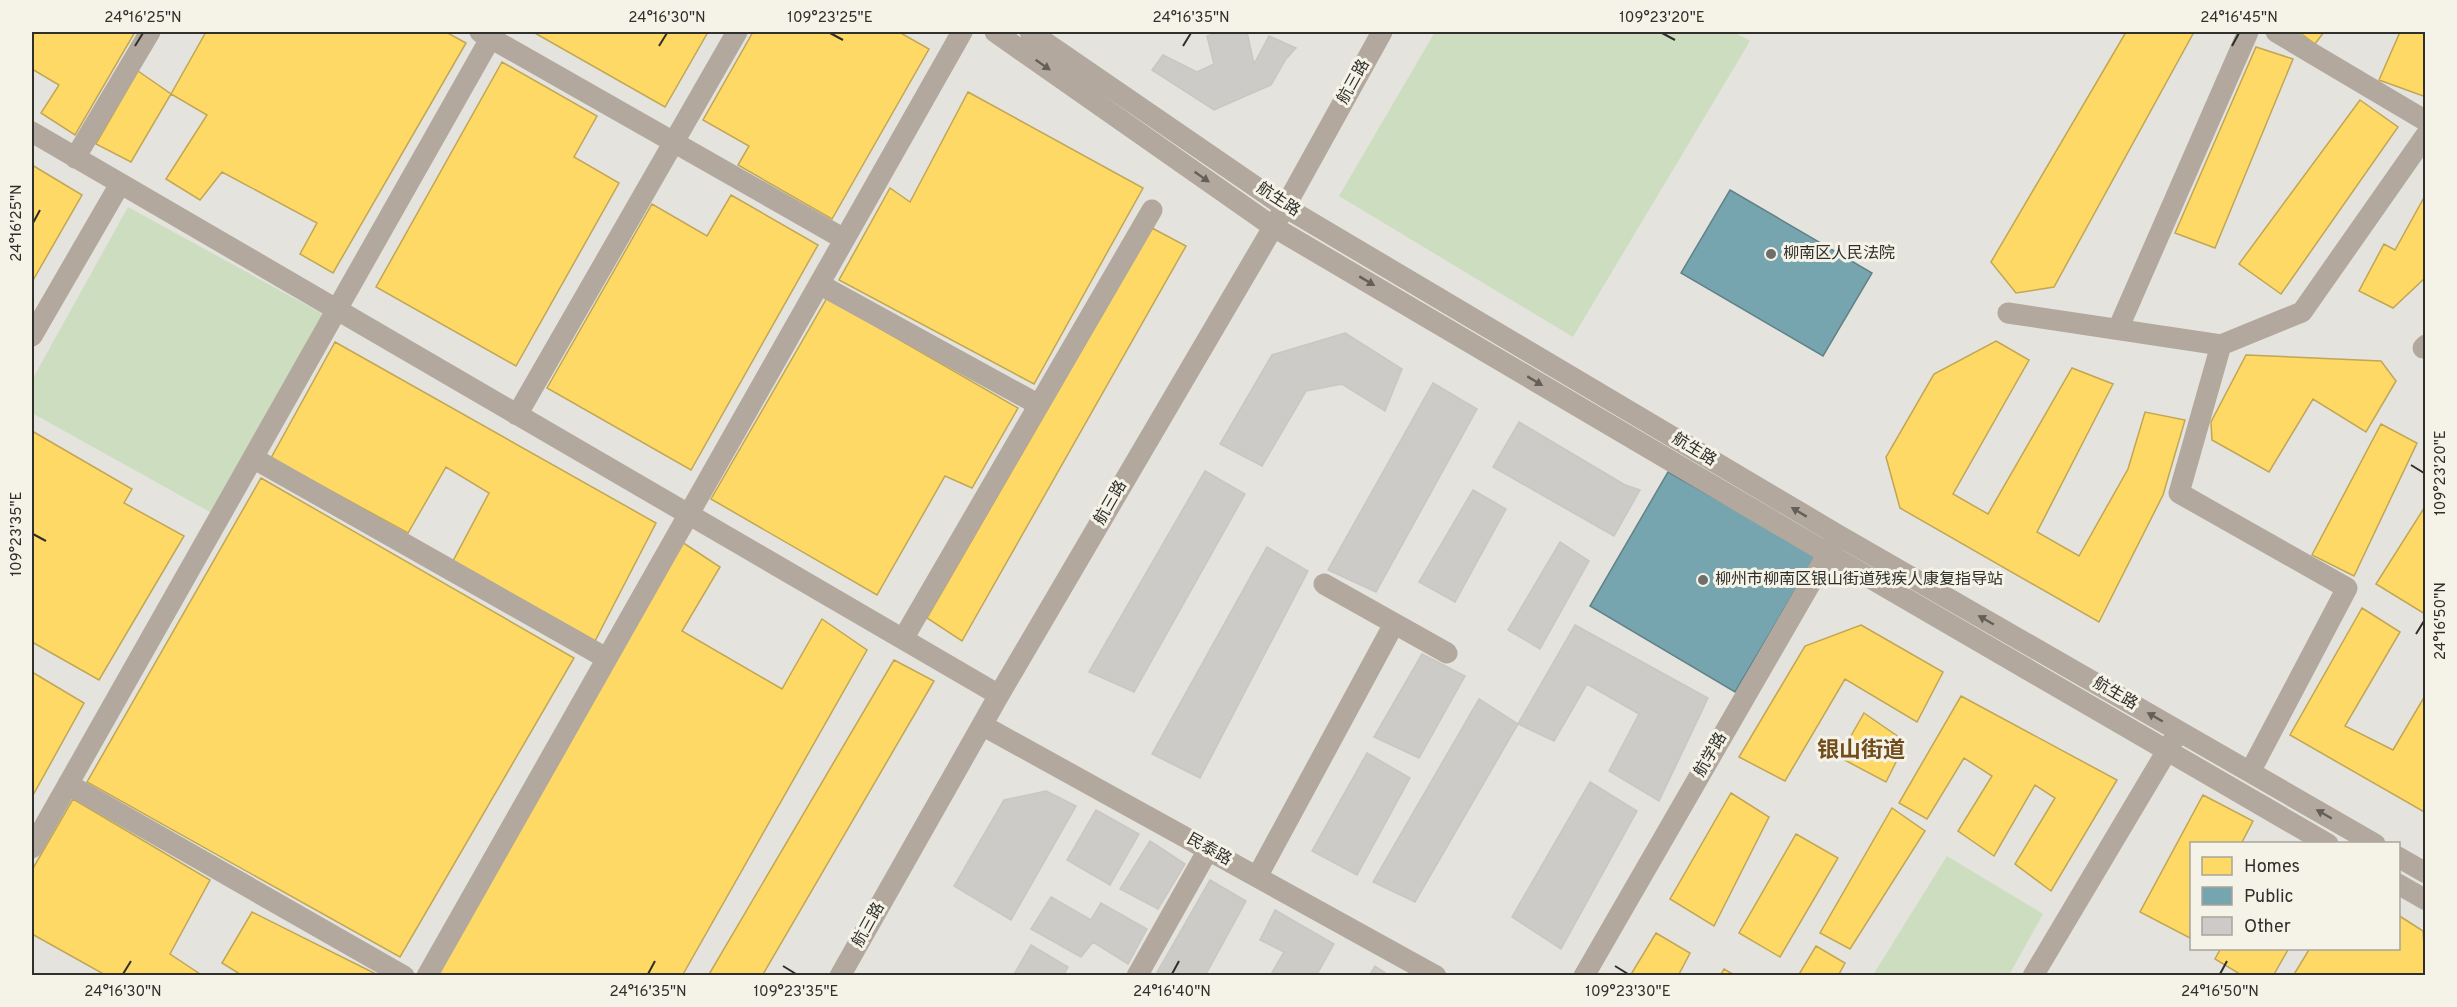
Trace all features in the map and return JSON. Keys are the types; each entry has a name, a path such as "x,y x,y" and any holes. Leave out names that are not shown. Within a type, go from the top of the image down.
{"street":[{"path":"75,158 150,32"},
{"path":"518,415 737,32"},
{"path":"427,975 962,32"},
{"path":"994,32 1272,226 1833,544 2168,751 2326,842"},
{"name":"航生路","path":"1030,32 1285,207 1833,544 2179,731 2373,842"},
{"name":"航三路","path":"840,975 999,695 1285,207 1382,32"},
{"path":"2118,329 2248,32"},
{"path":"2276,32 2426,121"},
{"path":"32,848 337,310 488,34 844,239"},
{"path":"32,132 999,695"},
{"path":"2008,313 2220,345 2302,312 2426,135"},
{"path":"32,336 120,184"},
{"path":"903,639 1152,210"},
{"path":"819,284 1039,405"},
{"path":"2220,345 2179,493 2347,588 2250,772"},
{"path":"253,458 606,658"},
{"name":"航学路","path":"1584,975 1833,544"},
{"path":"1324,584 1448,653"},
{"path":"1257,877 1395,624"},
{"name":"民泰路","path":"982,725 1436,975"},
{"path":"2033,975 2179,731"},
{"path":"68,784 404,975"},
{"path":"1137,975 1209,850"},
{"path":"2400,858 2426,873"},
{"path":"2400,885 2426,900"}],"green space":[{"path":"1435,32 1734,32 1750,41 1573,337 1339,196"},
{"path":"128,207 323,314 210,512 32,413 32,380"},
{"path":"1947,856 2043,914 2009,975 1873,975"}],"building: Homes":[{"path":"32,32 135,32 75,135 41,113 59,85 32,69"},
{"path":"206,32 446,32 466,43 333,273 300,254 317,223 222,172 200,200 166,179 207,115 171,94"},
{"path":"533,32 708,32 665,107"},
{"path":"753,32 899,32 929,49 832,219 738,165 749,146 703,120"},
{"path":"2126,32 2194,32 2054,287 2016,293 1991,262"},
{"path":"2299,32 2324,32 2315,44"},
{"path":"2400,32 2426,32 2426,97 2379,80"},
{"path":"2256,47 2293,59 2215,248 2175,233"},
{"path":"502,62 597,116 574,157 619,183 516,366 376,287"},
{"path":"138,71 171,94 131,162 96,144"},
{"path":"968,92 1143,188 1034,384 839,280 890,188 910,202"},
{"path":"2360,100 2398,127 2281,294 2239,264"},
{"path":"32,165 82,195 32,282"},
{"path":"2426,194 2426,277 2393,308 2359,291 2384,244 2395,250"},
{"path":"731,195 818,245 691,470 547,388 652,204 707,236"},
{"path":"1152,228 1186,246 962,641 927,618"},
{"path":"827,298 1018,408 972,488 945,476 877,595 711,499"},
{"path":"1996,341 2029,360 1953,494 1988,514 2072,368 2113,384 2037,532 2079,556 2128,469 2145,412 2185,420 2163,495 2099,622 1900,508 1886,457 1934,374"},
{"path":"335,342 656,523 595,641 453,561 489,493 446,467 408,533 271,458"},
{"path":"2246,355 2381,361 2396,381 2366,432 2313,399 2269,472 2212,440 2211,422"},
{"path":"2381,424 2417,443 2354,576 2312,555"},
{"path":"32,431 132,489 124,503 184,536 99,680 32,642"},
{"path":"261,478 574,658 400,957 87,782"},
{"path":"2426,505 2426,613 2425,614 2376,584"},
{"path":"682,542 720,567 682,631 782,689 822,619 867,650 682,976 437,976"},
{"path":"2362,608 2400,632 2345,726 2393,750 2426,694 2426,813 2290,735"},
{"path":"1861,625 1943,672 1917,722 1845,679 1785,781 1739,757 1805,646"},
{"path":"894,660 934,681 762,976 708,976"},
{"path":"32,672 84,703 32,797"},
{"path":"1961,696 2117,780 2051,891 2015,864 2055,798 2035,785 1994,856 1958,831 1992,776 1964,758 1927,819 1899,803"},
{"path":"1864,713 1906,742 1886,782 1839,757"},
{"path":"1731,793 1769,817 1714,926 1670,899"},
{"path":"2203,795 2253,821 2242,842 2190,842 2190,938 2140,912"},
{"path":"73,799 210,880 170,954 203,976 107,976 32,934 32,870"},
{"path":"1892,808 1925,831 1850,949 1820,933"},
{"path":"1796,834 1838,858 1780,957 1739,933"},
{"path":"252,912 380,976 243,976 222,963"},
{"path":"2400,916 2423,931 2426,976 2293,976 2309,950 2400,950"},
{"path":"1656,933 1690,953 1678,976 1630,976"},
{"path":"1816,946 1845,963 1838,976 1798,976"},
{"path":"2220,950 2288,950 2273,976 2243,976 2215,959"},
{"path":"1724,969 1736,976 1720,976"}],"building: Public":[{"path":"1730,190 1872,273 1823,356 1681,273"},
{"name":"柳州市柳南区银山街道残疾人康复指导站","path":"1668,472 1816,555 1735,692 1590,606"}],"building: Other":[{"path":"1221,32 1247,32 1254,64 1269,36 1296,48 1286,59 1271,85 1214,110 1152,70 1163,55 1197,72 1214,64 1207,36"},
{"path":"1345,333 1402,369 1385,411 1342,384 1306,391 1262,466 1220,444 1272,355"},
{"path":"1433,383 1477,409 1376,592 1328,570"},
{"path":"1519,422 1625,485 1640,490 1614,536 1493,467"},
{"path":"1205,471 1245,494 1134,692 1089,672"},
{"path":"1473,490 1506,509 1455,602 1419,582"},
{"path":"1560,542 1589,561 1540,649 1508,630"},
{"path":"1267,547 1308,571 1200,778 1152,754"},
{"path":"1575,625 1708,698 1659,801 1609,771 1639,714 1587,684 1554,741 1518,724"},
{"path":"1422,654 1465,676 1419,758 1374,737"},
{"path":"1479,699 1518,724 1415,902 1373,882"},
{"path":"1367,753 1410,778 1357,875 1312,851"},
{"path":"1590,782 1637,811 1561,949 1512,917"},
{"path":"1046,791 1076,806 1011,920 954,886 1004,800"},
{"path":"1096,810 1139,834 1110,885 1067,860"},
{"path":"1150,841 1185,864 1158,909 1120,889"},
{"path":"1210,880 1246,901 1205,976 1155,976"},
{"path":"1051,897 1091,920 1101,903 1147,929 1128,964 1093,942 1081,957 1031,929"},
{"path":"1275,910 1334,944 1316,976 1270,976 1284,952 1260,940"},
{"path":"1031,945 1068,967 1063,976 1013,976"},
{"path":"1375,966 1390,976 1369,976"}],"place":[{"name":"柳南区人民法院","path":"1771,254"},
{"name":"柳州市柳南区银山街道残疾人康复指导站","path":"1703,580"}],"district":[{"name":"银山街道","path":"1861,751"}]}
